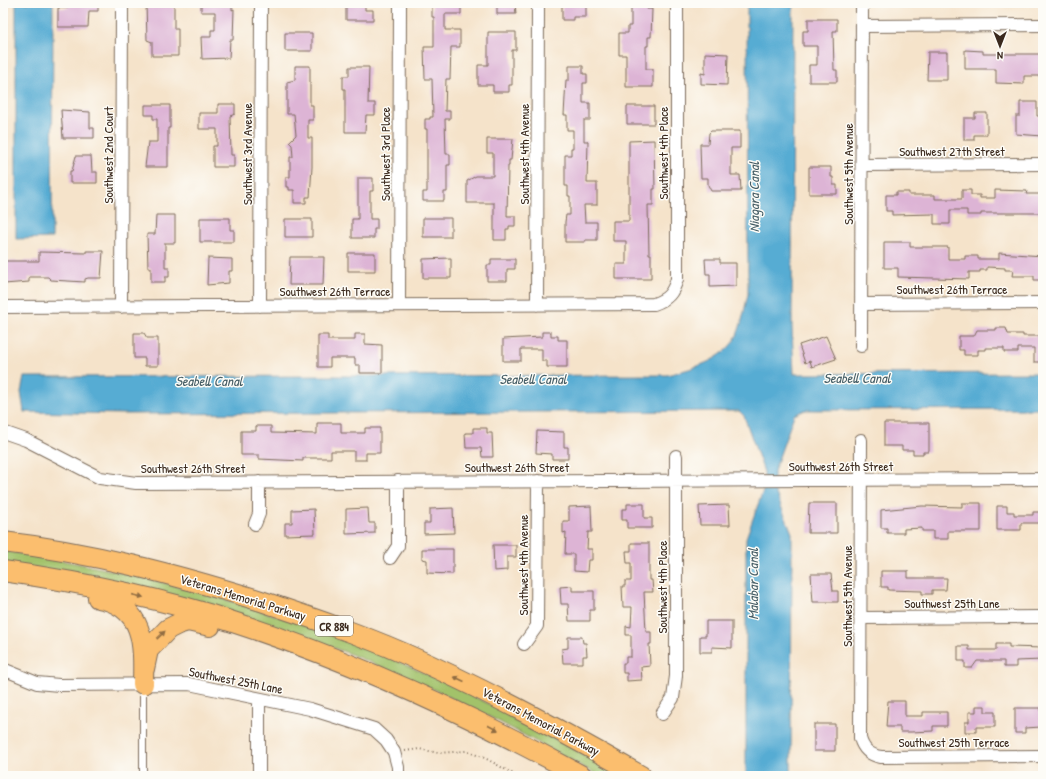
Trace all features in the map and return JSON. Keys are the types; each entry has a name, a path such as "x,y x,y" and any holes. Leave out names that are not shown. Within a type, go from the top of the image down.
{"highway":[{"path":"3,532 94,547 142,557 165,564 173,575"},
{"name":"Veterans Memorial Parkway","path":"3,542 106,559 173,575 314,618 403,653 518,708 642,776"},
{"name":"Veterans Memorial Parkway","path":"3,571 93,586 233,622 372,672 471,717 582,776"},
{"path":"3,582 101,598 121,606 134,617 141,635 144,676"},
{"path":"144,676 148,650 159,637 178,624 188,622 215,627 286,650 419,703 471,717"}],"street":[{"name":"Southwest 2nd Court","path":"121,307 122,3"},
{"name":"Southwest 3rd Avenue","path":"260,306 261,3"},
{"name":"Southwest 3rd Place","path":"399,305 400,3"},
{"name":"Southwest 4th Avenue","path":"537,305 538,3"},
{"name":"Southwest 4th Place","path":"665,300 674,291 677,279 677,3"},
{"name":"Southwest 5th Avenue","path":"861,346 862,3"},
{"path":"862,26 1043,25"},
{"name":"Southwest 27th Street","path":"862,165 1043,164"},
{"name":"Southwest 26th Terrace","path":"3,307 654,304 665,300"},
{"name":"Southwest 26th Terrace","path":"861,304 1043,303"},
{"name":"Southwest 26th Street","path":"3,432 26,440 100,478 136,483 1043,479"},
{"name":"Southwest 5th Avenue","path":"861,440 860,738 866,751"},
{"name":"Southwest 4th Place","path":"662,714 673,698 676,676 676,456"},
{"path":"390,558 398,546 398,481"},
{"name":"Southwest 4th Avenue","path":"524,644 537,626 538,481"},
{"path":"255,524 259,514 259,482"},
{"name":"Southwest 25th Lane","path":"860,618 1043,617"},
{"name":"Southwest 25th Lane","path":"3,669 37,683 59,684 144,676 310,709 359,723 374,729 386,740 394,752"},
{"path":"259,699 259,776"},
{"name":"Southwest 25th Terrace","path":"866,751 880,757 1043,756"},
{"path":"394,752 398,767 398,776"}],"lane":[{"path":"143,776 144,676"}],"path":[{"path":"394,752 419,750 440,753 466,751 485,758 517,776"}],"green space":[{"path":"3,551 56,559 160,582 263,611 314,628 364,647 440,680 519,720 623,776 600,776 498,721 431,688 348,653 270,625 3,562"}],"water":[{"path":"16,3 53,3 52,238 16,239"},
{"path":"747,3 793,3 792,327 794,374 1043,373 1043,409 805,410 794,415 774,471 774,489 792,533 791,776 746,776 746,538 764,488 764,472 744,416 739,411 124,414 24,412 21,392 24,377 667,375 699,366 719,356 734,340 739,330 748,294"}],"building":[{"path":"68,3 98,3 98,11 89,11 88,27 58,27 58,8 68,8"},
{"path":"146,3 174,3 174,29 178,29 178,56 152,56 152,42 147,40"},
{"path":"201,3 226,3 226,6 232,6 232,10 234,9 233,40 230,40 229,58 202,59 201,37 211,37 211,30 215,30 215,12 201,12"},
{"path":"346,3 365,3 365,10 373,10 373,20 346,20"},
{"path":"432,3 461,3 461,14 445,14 445,30 460,30 460,47 451,47 450,79 446,79 445,111 450,111 450,119 445,119 446,154 450,154 450,165 447,165 447,192 444,192 444,201 423,201 423,192 427,192 427,129 425,129 425,119 430,119 430,117 433,117 432,79 425,79 424,47 434,47 434,17 432,17"},
{"path":"497,3 515,3 516,14 497,14"},
{"path":"566,3 586,3 586,17 573,17 573,20 562,20 562,5 566,5"},
{"path":"631,3 647,3 647,9 652,9 651,37 648,37 648,46 646,46 646,69 653,69 653,87 626,87 626,55 619,55 619,33 628,33 628,26 631,26"},
{"path":"808,19 837,19 837,31 833,31 834,70 837,70 837,82 809,82 809,65 817,65 817,46 803,46 803,31 808,31"},
{"path":"488,32 516,32 516,50 512,50 512,85 509,85 509,92 493,92 493,85 478,85 478,65 488,65"},
{"path":"285,33 312,33 312,51 285,51"},
{"path":"965,50 983,51 983,54 1043,54 1043,76 1024,76 1024,84 996,83 996,69 965,69"},
{"path":"928,52 947,52 947,80 927,80"},
{"path":"705,53 728,54 727,85 701,84 701,73 705,74"},
{"path":"295,66 310,66 310,105 313,105 313,120 308,120 308,138 312,138 312,167 310,197 306,197 306,203 294,203 294,190 289,190 289,187 286,187 286,177 290,177 290,157 293,157 292,145 289,142 296,135 294,114 287,114 287,82 295,80"},
{"path":"569,66 583,66 583,74 587,74 587,83 583,83 583,103 590,103 590,120 584,120 584,141 588,141 587,183 597,183 597,205 584,205 585,222 597,222 597,240 585,240 585,242 565,242 565,222 566,215 570,215 570,196 568,196 568,186 565,186 565,155 571,155 571,148 573,148 573,130 567,130 567,115 564,115 566,80 569,80"},
{"path":"349,67 369,67 368,103 375,103 375,115 366,115 365,132 345,132 345,89 343,89 343,76 349,76"},
{"path":"1020,102 1037,102 1037,116 1042,116 1042,136 1016,134 1016,116 1020,116"},
{"path":"218,104 235,104 235,114 230,116 231,155 234,155 234,167 213,167 213,146 217,146 217,129 199,129 199,113 218,113"},
{"path":"145,105 170,105 170,128 168,128 168,167 145,167 148,142 157,142 157,119 153,119 153,115 145,115"},
{"path":"627,106 654,106 654,124 627,124"},
{"path":"61,110 90,112 90,128 94,128 94,138 63,138"},
{"path":"975,113 987,113 987,135 974,135 974,140 964,140 964,118 975,118"},
{"path":"711,131 740,131 740,148 731,148 731,175 740,175 741,191 711,191 708,185 708,178 701,178 700,144 708,144 709,133"},
{"path":"487,139 513,139 511,160 509,160 508,166 507,216 515,216 515,226 509,226 509,229 506,229 506,240 494,240 494,203 467,203 467,181 476,176 493,176 493,153 487,153"},
{"path":"654,140 655,189 653,189 653,205 648,205 651,279 616,279 616,264 626,264 626,241 613,241 613,221 629,221 629,141"},
{"path":"76,156 91,156 92,172 97,172 97,183 70,183 70,171 72,171"},
{"path":"809,167 831,167 831,177 833,177 833,185 837,185 837,194 809,194"},
{"path":"358,178 373,178 373,191 370,191 370,219 377,219 377,229 374,229 374,238 352,238 352,219 358,219"},
{"path":"962,190 971,190 971,195 980,195 980,198 995,198 995,190 1027,191 1026,194 1043,194 1043,213 981,213 981,215 967,215 967,210 950,210 950,224 934,224 934,214 892,215 892,211 886,211 886,195 896,195 896,192 909,192 909,195 935,195 935,199 962,199"},
{"path":"156,215 175,215 175,243 165,243 165,268 169,268 169,277 165,277 165,282 151,282 151,268 148,268 147,234 155,234"},
{"path":"200,218 230,218 230,230 234,230 234,242 200,242"},
{"path":"423,218 451,218 451,237 423,237"},
{"path":"285,219 312,219 312,237 285,237"},
{"path":"884,242 910,242 910,247 948,247 948,259 965,259 965,256 978,256 978,259 999,259 999,253 1043,256 1043,280 1034,280 1034,276 1012,276 1013,270 987,267 987,270 980,270 980,272 969,272 969,279 898,277 898,268 884,268"},
{"path":"86,251 103,251 101,278 88,278 85,279 85,282 51,280 48,277 29,277 29,282 4,284 4,261 39,261 39,252 86,253"},
{"path":"348,253 375,253 375,271 348,271"},
{"path":"290,257 324,257 323,285 289,285"},
{"path":"208,258 232,259 232,271 229,271 229,283 207,285"},
{"path":"451,258 451,278 423,278 423,259"},
{"path":"491,259 515,259 515,269 507,269 507,281 487,281 487,265 491,265"},
{"path":"705,259 720,259 720,263 736,263 736,286 710,287 710,274 706,274"},
{"path":"996,328 1006,328 1008,334 1043,336 1043,362 1034,362 1034,348 1018,348 1018,352 1004,352 1004,348 986,348 986,350 978,350 978,355 964,355 964,350 959,350 959,336 974,336 977,330 996,330"},
{"path":"542,332 551,332 551,336 558,336 558,340 567,340 567,367 547,367 547,361 542,361 542,349 521,349 521,361 503,361 503,339 542,337"},
{"path":"134,333 144,333 147,338 158,338 158,366 145,366 145,358 134,358"},
{"path":"355,334 365,334 365,344 382,345 382,373 360,373 360,365 355,365 355,358 330,358 330,367 318,367 318,335 328,335 328,340 355,340"},
{"path":"826,336 836,359 812,367 810,361 805,363 799,345"},
{"path":"317,423 341,423 341,433 365,433 365,428 380,428 380,453 366,453 366,460 354,460 354,451 331,451 331,458 303,458 303,461 259,459 259,455 241,455 241,431 256,431 256,426 271,426 271,433 317,434"},
{"path":"884,423 929,423 928,452 923,452 923,454 913,454 913,450 902,450 902,446 884,446"},
{"path":"473,428 487,428 487,433 492,433 493,457 482,457 481,448 466,448 465,433 473,433"},
{"path":"537,431 564,432 564,447 568,447 568,459 552,459 552,454 536,453"},
{"path":"809,503 837,503 837,533 808,533"},
{"path":"962,503 981,503 981,531 948,531 948,539 933,539 933,531 922,531 922,528 904,529 904,533 887,533 887,528 881,528 881,510 922,506 962,507"},
{"path":"627,504 644,504 644,518 652,518 652,528 627,528 627,520 622,520 622,509 627,509"},
{"path":"729,505 730,525 700,525 699,506"},
{"path":"591,506 592,532 588,532 587,549 592,549 592,560 588,560 587,572 574,571 574,554 565,554 566,532 563,533 563,521 569,521 569,507"},
{"path":"997,506 1007,506 1007,512 1014,512 1014,515 1033,515 1033,512 1043,512 1043,523 1021,523 1021,530 997,530"},
{"path":"368,508 369,523 375,523 375,533 346,534 346,509"},
{"path":"453,508 454,533 424,534 424,523 430,523 430,509"},
{"path":"314,509 315,534 285,535 285,523 292,523 292,510"},
{"path":"631,543 649,543 649,580 652,580 653,592 644,592 646,632 651,632 651,644 649,644 650,666 641,667 642,680 627,681 627,673 623,673 623,663 626,663 626,657 631,657 631,635 626,635 626,626 631,627 632,607 623,607 622,586 625,586 625,581 631,581 631,563 627,563 626,551 631,551"},
{"path":"493,545 516,545 516,557 507,557 507,570 494,571"},
{"path":"422,549 453,549 453,574 427,573 427,560 422,559"},
{"path":"881,571 908,571 908,578 947,578 946,590 932,590 932,594 922,594 922,591 888,590 888,587 881,587"},
{"path":"811,574 831,574 833,591 838,591 838,602 813,602"},
{"path":"572,586 572,591 594,591 594,610 590,610 590,621 569,621 568,604 561,604 560,587"},
{"path":"706,621 732,621 732,648 712,647 712,652 700,652 700,636 706,636"},
{"path":"568,637 582,637 583,643 586,643 587,656 583,656 583,663 563,663 562,649 568,648"},
{"path":"996,644 1009,644 1009,647 1043,648 1043,660 1016,661 1016,667 1004,667 1004,661 977,661 972,668 965,668 965,661 958,661 958,646 969,646 969,650 996,650"},
{"path":"888,701 905,701 905,716 923,716 923,712 947,712 947,726 933,726 933,731 911,732 900,732 900,727 886,727"},
{"path":"976,706 985,706 985,712 995,712 995,727 976,727 976,732 965,732 965,722 969,722 969,712 976,712"},
{"path":"1015,708 1041,708 1041,727 1025,728 1025,733 1015,733"},
{"path":"814,724 835,724 835,751 814,751"}],"water label":[{"name":"Niagara Canal","path":"753,197"},
{"name":"Seabell Canal","path":"857,377"},
{"name":"Seabell Canal","path":"533,378"},
{"name":"Seabell Canal","path":"209,380"},
{"name":"Malabar Canal","path":"752,584"}]}
